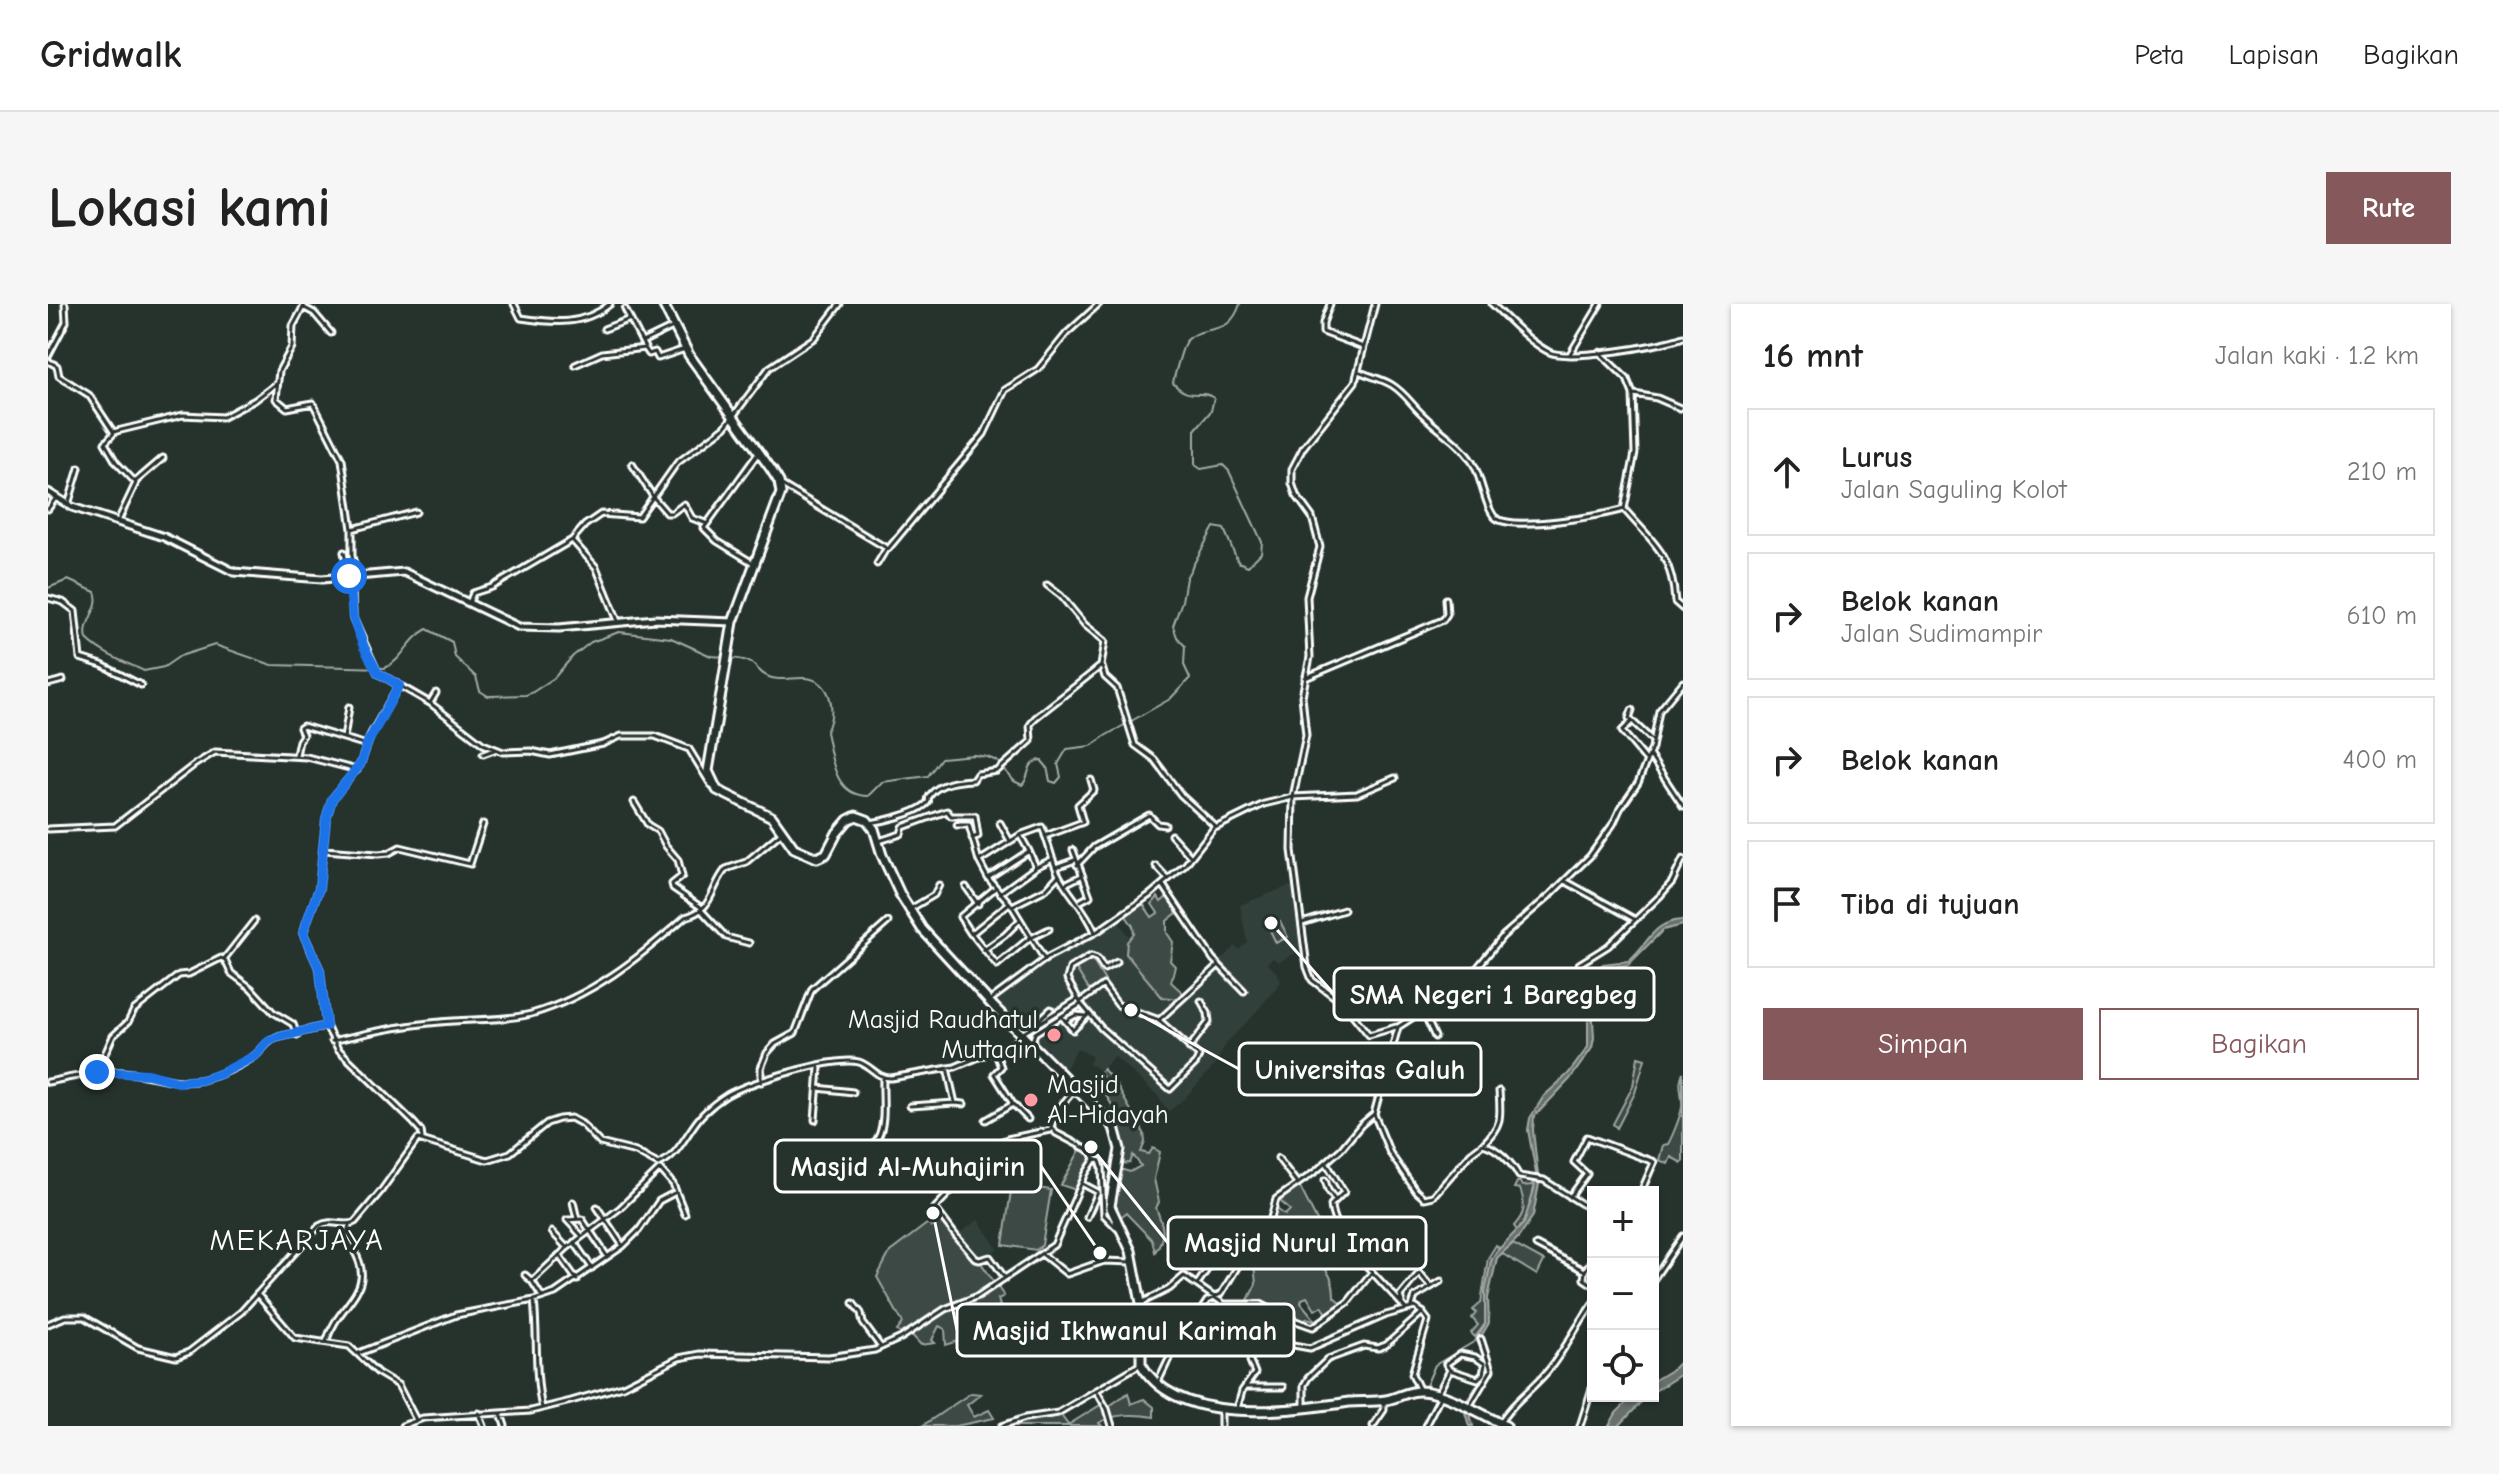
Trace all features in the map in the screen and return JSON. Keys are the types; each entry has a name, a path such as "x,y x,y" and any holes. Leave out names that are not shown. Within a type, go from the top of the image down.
{"highway":[{"path":"663,304 685,349 779,482 780,501 733,622 708,771 717,790 772,817 794,848 819,858 828,852 837,833 848,820 859,817 870,823 909,910 922,929 1110,1123 1118,1137 1120,1149 1110,1206 1122,1230 1141,1303 1141,1364 1157,1385 1180,1404 1221,1412 1269,1413 1384,1400 1420,1391 1466,1407 1503,1425"}],"street":[{"path":"65,304 66,322 48,358 57,366 59,376 89,395 113,432"},
{"path":"514,304 521,318 560,324 591,317 610,304"},
{"path":"469,604 473,593 501,582 572,540 588,522 601,514 637,518 677,463 734,417 769,368 814,338 840,304"},
{"path":"877,564 886,549 984,434 1005,390 1038,369 1067,333 1099,304"},
{"path":"1330,304 1323,332 1363,347"},
{"path":"1375,304 1355,382 1303,448 1292,469 1296,495 1312,517 1320,547 1307,597 1310,657 1302,696 1306,735 1293,797 1292,850 1312,980 1344,1004 1370,1036 1398,1027 1463,985 1503,936 1590,856 1638,783 1650,755 1659,711 1683,682"},
{"path":"1492,304 1545,349 1554,353 1588,354 1662,344 1683,337"},
{"path":"1570,354 1600,304"},
{"path":"331,333 304,305 293,326 292,347 276,384 276,399 281,406 291,408 313,403 342,460 357,576"},
{"path":"625,309 649,354 655,352 657,358 685,349"},
{"path":"604,329 630,319"},
{"path":"642,342 673,327"},
{"path":"575,365 602,353 645,348"},
{"path":"1599,352 1627,379 1633,394 1635,453 1624,509"},
{"path":"1358,371 1390,384 1405,395 1421,414 1462,450 1476,469 1492,513 1498,519 1511,522 1560,521 1591,518 1624,509"},
{"path":"135,482 116,462 105,443 113,432 183,415 223,417 255,400 276,384"},
{"path":"1633,394 1657,398 1680,408"},
{"path":"755,564 704,530 705,523 759,452"},
{"path":"118,521 135,482 163,458"},
{"path":"632,464 667,513 684,504 692,518 705,523"},
{"path":"68,505 79,468"},
{"path":"779,482 886,549"},
{"path":"48,492 68,505 164,537 234,572 322,579 411,574 505,622 533,629 618,621 695,619 733,622"},
{"path":"48,509 55,499"},
{"path":"1624,509 1667,558 1675,588 1675,602 1683,609"},
{"path":"352,529 416,512"},
{"path":"572,540 596,567 618,621"},
{"path":"344,552 353,618 376,669 430,703 494,750 550,755 603,744 621,736 655,736 689,749 717,790"},
{"path":"1047,585 1105,641 1101,666 1105,677 1117,688 1135,745 1154,759 1181,795 1216,827"},
{"path":"48,598 63,602 75,611 80,658 102,665 141,685"},
{"path":"1305,678 1443,620 1447,614 1446,599"},
{"path":"870,823 890,820 927,804 931,795 946,785 973,780 977,774 999,769 1031,741 1030,725 1035,718 1101,666"},
{"path":"48,684 63,680"},
{"path":"399,685 357,770 332,799 326,819 319,888 303,933 320,970 326,1026 332,1041 413,1122 423,1139"},
{"path":"430,703 436,693"},
{"path":"344,738 349,707"},
{"path":"1632,710 1629,717 1653,741"},
{"path":"1632,721 1622,727 1622,731 1647,761"},
{"path":"295,757 303,735 302,726 367,745"},
{"path":"483,754 494,750"},
{"path":"48,829 115,826 215,752 295,757 357,770"},
{"path":"1650,755 1683,806"},
{"path":"989,1001 1045,960 1095,932 1163,885 1216,827 1264,804 1293,797 1357,794 1395,778"},
{"path":"1045,836 1083,822 1078,805 1093,790 1091,780"},
{"path":"634,802 648,825 658,831 678,860 682,876 672,884 673,888 702,910 726,937 749,943"},
{"path":"878,841 901,834 903,827 947,811 951,816 975,815 978,836 972,838"},
{"path":"1056,867 1076,862 1094,847 1147,816 1165,825"},
{"path":"1000,823 1010,841"},
{"path":"324,850 378,854 400,847 470,864 483,824"},
{"path":"957,825 968,825 979,861 988,878 1010,905 1045,960"},
{"path":"979,861 1020,835 1041,827 1059,875 1084,908 1095,932"},
{"path":"332,1041 429,1023 522,1016 557,1006 604,981 685,917 702,910 726,869 746,862 782,832"},
{"path":"1020,835 1036,867"},
{"path":"1171,835 1191,857"},
{"path":"1073,850 1090,898 1077,901"},
{"path":"988,878 1029,851"},
{"path":"1000,893 1036,867 1053,859"},
{"path":"1579,964 1608,946 1667,888 1683,859"},
{"path":"1156,866 1168,879"},
{"path":"971,934 1010,905 1046,889 1059,875"},
{"path":"1065,884 1081,876"},
{"path":"1565,881 1634,919"},
{"path":"909,910 935,894 939,885"},
{"path":"1163,885 1219,965 1244,991"},
{"path":"966,887 978,904"},
{"path":"995,888 960,918 994,964 999,965 1031,937 1049,929"},
{"path":"1302,923 1344,910"},
{"path":"984,950 1020,920"},
{"path":"97,1072 113,1036 128,1022 134,1010 180,974 189,974 224,959 254,921"},
{"path":"761,1082 761,1068 767,1053 775,1044 795,1033 812,989 888,922"},
{"path":"1032,1044 1035,1033 1062,1017 1080,1002 1103,985 1118,1005 1159,1020 1199,1058 1175,1085 1168,1088 1087,1015 1080,1002 1067,979 1070,968 1091,956 1097,958 1104,969 1117,962"},
{"path":"224,959 231,973 253,990 273,1012 293,1024 297,1035"},
{"path":"1159,1020 1219,965"},
{"path":"1189,1048 1209,1022 1201,1001"},
{"path":"532,1281 574,1242 605,1220 670,1158 692,1126 729,1094 761,1082 840,1062 859,1062 883,1078 955,1067 995,1051 1080,1002"},
{"path":"1036,1026 1051,1009"},
{"path":"1422,1011 1435,1037"},
{"path":"1065,1021 1076,1015 1087,1015"},
{"path":"1062,1017 1075,1030 1087,1015"},
{"path":"48,1082 97,1072 148,1074 178,1082 201,1080 255,1056 275,1038 326,1026"},
{"path":"1157,1385 1168,1361 1199,1312 1210,1298 1223,1292 1253,1241 1270,1222 1276,1199 1326,1162 1374,1114 1398,1027"},
{"path":"995,1051 1001,1067 994,1074 1013,1104 1028,1119"},
{"path":"815,1120 819,1066"},
{"path":"1383,1086 1441,1066 1448,1085"},
{"path":"947,1068 955,1103"},
{"path":"853,1159 879,1140 883,1078"},
{"path":"818,1088 853,1092"},
{"path":"1052,1128 1056,1112 1075,1088"},
{"path":"1374,1114 1390,1153 1424,1198 1433,1196 1499,1125 1499,1091"},
{"path":"910,1106 964,1104"},
{"path":"986,1120 1013,1104"},
{"path":"326,1342 352,1302 360,1277 359,1257 345,1237 350,1224 374,1200 415,1140 423,1139 487,1160 510,1153 547,1123 571,1118 582,1124 600,1143 636,1152 659,1166 676,1192 685,1214"},
{"path":"1052,1128 1092,1152 1095,1159 1100,1161 1104,1216 1122,1230"},
{"path":"1005,1278 990,1257 975,1258 935,1208 991,1146 1052,1128"},
{"path":"1570,1197 1587,1174 1574,1163 1587,1137 1654,1162 1644,1186"},
{"path":"1483,1144 1513,1165 1519,1176 1537,1178 1587,1207"},
{"path":"874,1145 875,1176"},
{"path":"1278,1158 1297,1183"},
{"path":"402,1426 416,1421 542,1408 623,1386 679,1358 700,1354 829,1357 881,1348 909,1334 947,1308 978,1296 1058,1240 1081,1183 1095,1159"},
{"path":"1326,1162 1344,1191 1331,1207 1334,1217 1358,1256 1408,1308 1423,1312 1428,1320 1412,1374 1420,1391"},
{"path":"875,1167 889,1170 898,1178"},
{"path":"1325,1180 1335,1200"},
{"path":"1081,1183 1098,1192 1087,1217"},
{"path":"359,1353 456,1315 534,1300 577,1280 623,1246 639,1230 659,1201 676,1192"},
{"path":"573,1202 577,1219"},
{"path":"597,1207 623,1246"},
{"path":"582,1236 567,1220 582,1219 608,1257"},
{"path":"48,1324 65,1317 84,1317 138,1348 176,1357 189,1352 227,1325 319,1226 335,1221 350,1224"},
{"path":"552,1232 567,1248"},
{"path":"1659,1267 1683,1236"},
{"path":"574,1242 593,1269"},
{"path":"1536,1245 1585,1271"},
{"path":"1042,1254 1068,1275 1102,1262 1132,1262"},
{"path":"559,1255 577,1280"},
{"path":"1413,1266 1431,1287"},
{"path":"1198,1283 1209,1267"},
{"path":"1587,1268 1584,1279 1587,1281"},
{"path":"1141,1303 1169,1289 1184,1276 1228,1305 1266,1305 1285,1317 1313,1327 1348,1302 1372,1272"},
{"path":"1408,1308 1400,1298 1419,1273"},
{"path":"525,1275 542,1297"},
{"path":"1199,1312 1288,1344 1310,1348 1408,1308 1415,1297 1441,1281"},
{"path":"1406,1289 1415,1297"},
{"path":"257,1294 295,1338 346,1345 359,1353 378,1373 398,1385 416,1421"},
{"path":"534,1300 538,1344 536,1368 542,1408"},
{"path":"853,1303 881,1348"},
{"path":"1304,1409 1304,1385 1318,1367 1344,1352 1364,1346 1378,1348 1386,1345 1423,1312"},
{"path":"1503,1425 1511,1406 1526,1395 1551,1367 1587,1312"},
{"path":"1466,1407 1491,1370 1481,1339"},
{"path":"1463,1352 1483,1360 1485,1364 1483,1374 1478,1379 1450,1370 1446,1364 1463,1352"},
{"path":"1237,1413 1240,1396 1255,1373 1250,1361"},
{"path":"1002,1426 1025,1418 1058,1413 1141,1364"},
{"path":"1425,1426 1450,1370"},
{"path":"1245,1387 1283,1387"},
{"path":"1096,1390 1112,1426"},
{"path":"1373,1426 1383,1413 1384,1400"},
{"path":"1580,1426 1588,1402"},
{"path":"1221,1412 1221,1426"},
{"path":"479,1413 484,1426"},
{"path":"501,1413 505,1426"}],"shaded area":[{"path":"1295,884 1301,950 1279,962 1273,958 1267,963 1281,982 1226,1043 1215,1065 1168,1112 1158,1096 1114,1056 1101,1071 1089,1064 1092,1057 1077,1048 1065,1070 997,1002 1027,975 1084,944 1118,921 1128,935 1126,954 1157,993 1167,999 1182,997 1235,946 1239,950 1247,942 1240,905"},
{"path":"1158,897 1161,902 1167,897 1178,912 1167,921 1167,933 1173,942 1170,961 1175,966 1171,982 1184,994 1179,999 1162,997 1126,954 1127,942 1134,933 1126,916 1143,904 1152,917 1158,913 1152,904"},
{"path":"1683,920 1683,925 1663,930 1628,965 1601,969 1592,1002 1592,1048 1570,1079 1534,1117 1539,1184 1533,1216 1518,1238 1497,1258 1488,1298 1489,1323 1479,1340 1485,1352 1489,1371 1468,1405 1473,1426 1469,1426 1464,1409 1466,1402 1486,1372 1485,1358 1476,1339 1485,1324 1485,1291 1491,1261 1524,1223 1534,1189 1536,1173 1528,1130 1530,1118 1544,1096 1568,1074 1588,1047 1588,991 1595,971 1603,964 1628,961 1664,924"},
{"path":"1280,921 1288,937 1276,943 1267,924"},
{"path":"1091,958 1105,981 1089,990 1075,967"},
{"path":"1638,1057 1645,1059 1635,1093 1617,1128 1613,1124 1633,1086"},
{"path":"1103,1069 1114,1081 1144,1133 1141,1152 1149,1154 1153,1148 1160,1152 1154,1179 1162,1235 1155,1252 1152,1240 1126,1213 1119,1218 1115,1206 1120,1169 1130,1172 1141,1166 1133,1155 1130,1163 1122,1164 1123,1143 1108,1113 1113,1107 1102,1088 1106,1083 1100,1072"},
{"path":"1683,1072 1683,1160 1682,1163 1671,1157 1668,1164 1659,1160 1663,1145 1668,1144 1680,1114"},
{"path":"1081,1148 1093,1156 1076,1190 1061,1185"},
{"path":"1533,1179 1530,1207 1518,1232 1514,1226 1524,1205 1520,1189 1514,1188 1517,1182 1522,1186 1532,1185"},
{"path":"1012,1184 1051,1190 1042,1245 1036,1250 1003,1245"},
{"path":"1299,1185 1322,1231 1321,1263 1331,1278 1334,1297 1342,1304 1328,1315 1322,1306 1315,1310 1307,1297 1302,1299 1301,1303 1316,1321 1307,1318 1305,1321 1248,1300 1256,1284 1254,1264 1257,1260 1250,1250 1271,1224 1274,1207 1285,1215 1290,1210 1278,1199"},
{"path":"940,1220 976,1262 981,1263 1004,1296 998,1299 1000,1306 985,1313 989,1326 978,1328 978,1335 946,1345 945,1329 939,1326 932,1340 935,1343 921,1345 909,1332 904,1335 897,1331 903,1323 877,1277 890,1252 928,1223 932,1227"},
{"path":"978,1220 998,1249 980,1259 957,1235"},
{"path":"1513,1244 1544,1261 1537,1275 1501,1253"},
{"path":"1496,1245 1499,1248 1491,1261 1485,1291 1485,1324 1475,1337 1471,1333 1478,1325 1472,1318 1476,1313 1473,1310 1481,1303 1488,1258"},
{"path":"1683,1359 1683,1373 1659,1388 1659,1377"},
{"path":"971,1393 981,1394 967,1405 974,1417 989,1410 994,1418 956,1426 922,1426"},
{"path":"1128,1393 1131,1404 1144,1399 1154,1407 1154,1417 1118,1416 1099,1423 1102,1426 1006,1426 1025,1419 1060,1414 1068,1425 1102,1404 1105,1409"},
{"path":"1627,1402 1641,1402 1619,1426 1609,1426"}],"waterway":[{"path":"731,658 750,662 762,674 774,678 806,678 822,685 830,699 831,716 826,732 836,773 841,782 856,794 868,796 882,782 928,776 941,758 974,755 997,761 1014,781 1022,785 1030,767 1041,760 1047,767 1050,781 1056,783 1061,777 1058,764 1067,749 1091,746 1170,699 1190,678 1184,665 1185,646 1173,626 1186,578 1214,527 1224,529 1238,562 1248,566 1261,553 1262,542 1229,471 1223,465 1201,469 1195,465 1195,430 1211,411 1214,398 1185,392 1173,383 1186,341 1193,335 1230,322 1240,304"},
{"path":"48,588 68,580 95,592 96,604 87,626 87,639 107,653 144,671 164,667 180,656 215,645 272,665 385,668 427,629 452,642 455,657 476,677 480,691 488,696 533,692 554,678 573,656 591,642 619,632 671,638 711,656 725,657"},
{"path":"1425,1388 1435,1365 1477,1340"}],"place":[{"name":"SMA Negeri 1 Baregbeg","path":"1271,923"},
{"name":"Universitas Galuh","path":"1131,1010"},
{"name":"Masjid Raudhatul Muttaqin","path":"1054,1035"},
{"name":"Masjid Al-Hidayah","path":"1031,1100"},
{"name":"Masjid Nurul Iman","path":"1091,1147"},
{"name":"Masjid Ikhwanul Karimah","path":"933,1213"},
{"name":"Masjid Al-Muhajirin","path":"1100,1253"}],"district":[{"name":"MEKARJAYA","path":"297,1240"}],"route":[{"path":"97,1072 148,1074 178,1082 201,1080 255,1056 275,1038 326,1026 320,970 303,933 319,888 328,810 332,799 360,765 368,742 399,685 378,673 364,647 353,618 349,576"}]}
